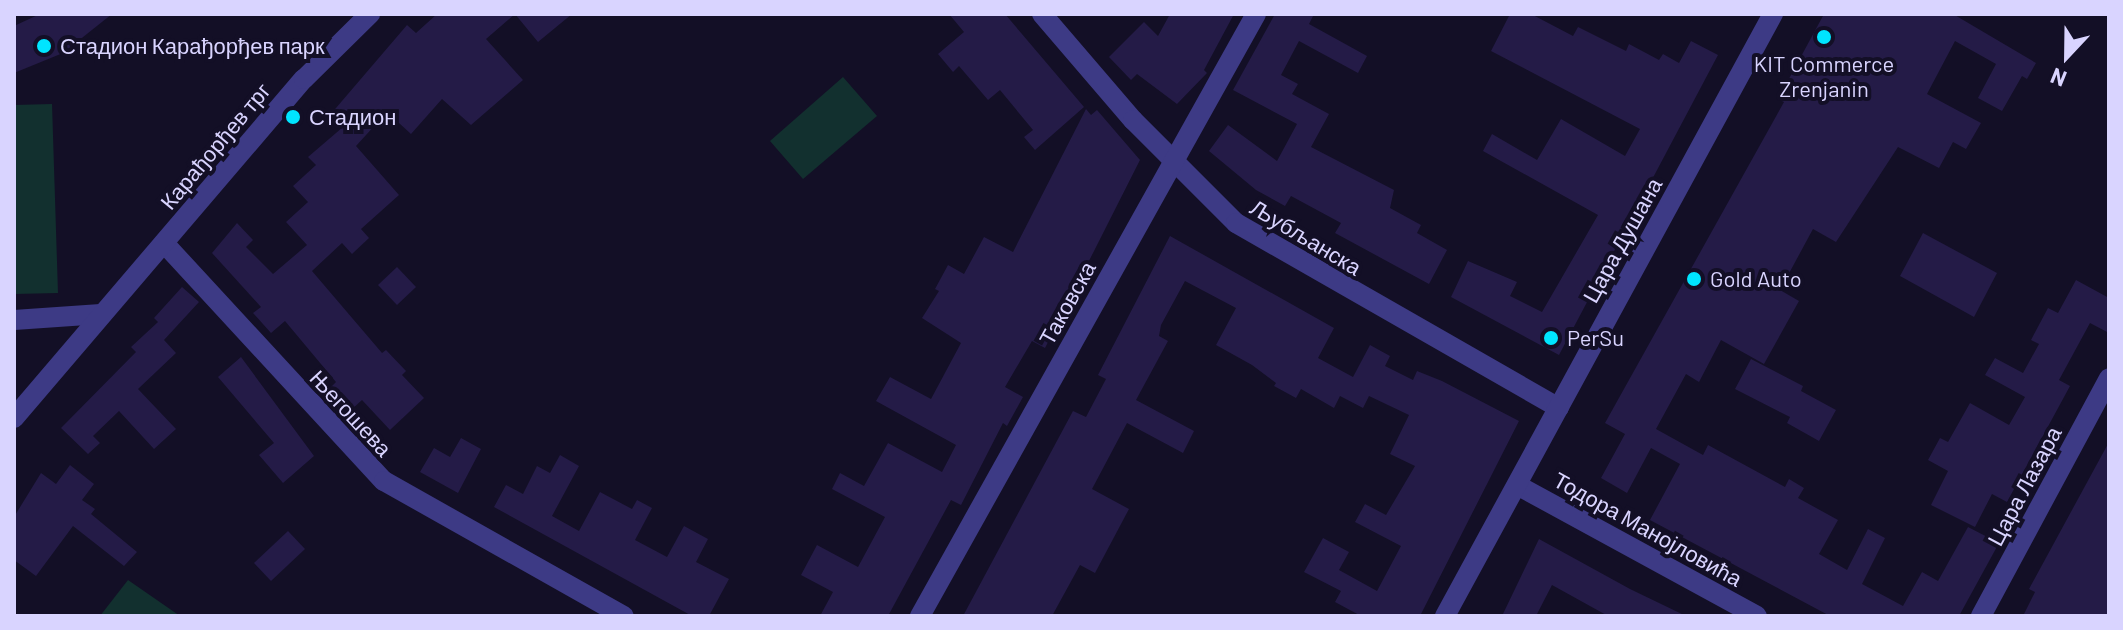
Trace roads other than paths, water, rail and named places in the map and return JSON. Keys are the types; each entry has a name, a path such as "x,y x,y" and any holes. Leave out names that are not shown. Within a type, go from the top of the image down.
{"street":[{"name":"Карађорђев трг","path":"14,418 304,79 370,14"},
{"name":"Љубљанска","path":"1042,14 1173,161 1236,223 1267,245 1559,408"},
{"name":"Таковска","path":"920,616 1256,14"},
{"name":"Цара Душана","path":"1445,616 1773,14"},
{"name":"Његошева","path":"164,243 384,481 624,616"},
{"path":"14,320 101,314"},
{"name":"Цара Лазара","path":"1981,616 2109,378"},
{"name":"Тодора Манојловића","path":"1517,485 1757,616"}],"place":[{"name":"KIT Commerce Zrenjanin","path":"1824,37"},
{"name":"Стадион Карађорђев парк","path":"44,46"},
{"name":"Стадион","path":"293,117"},
{"name":"Gold Auto","path":"1694,279"},
{"name":"PerSu","path":"1551,338"}]}
